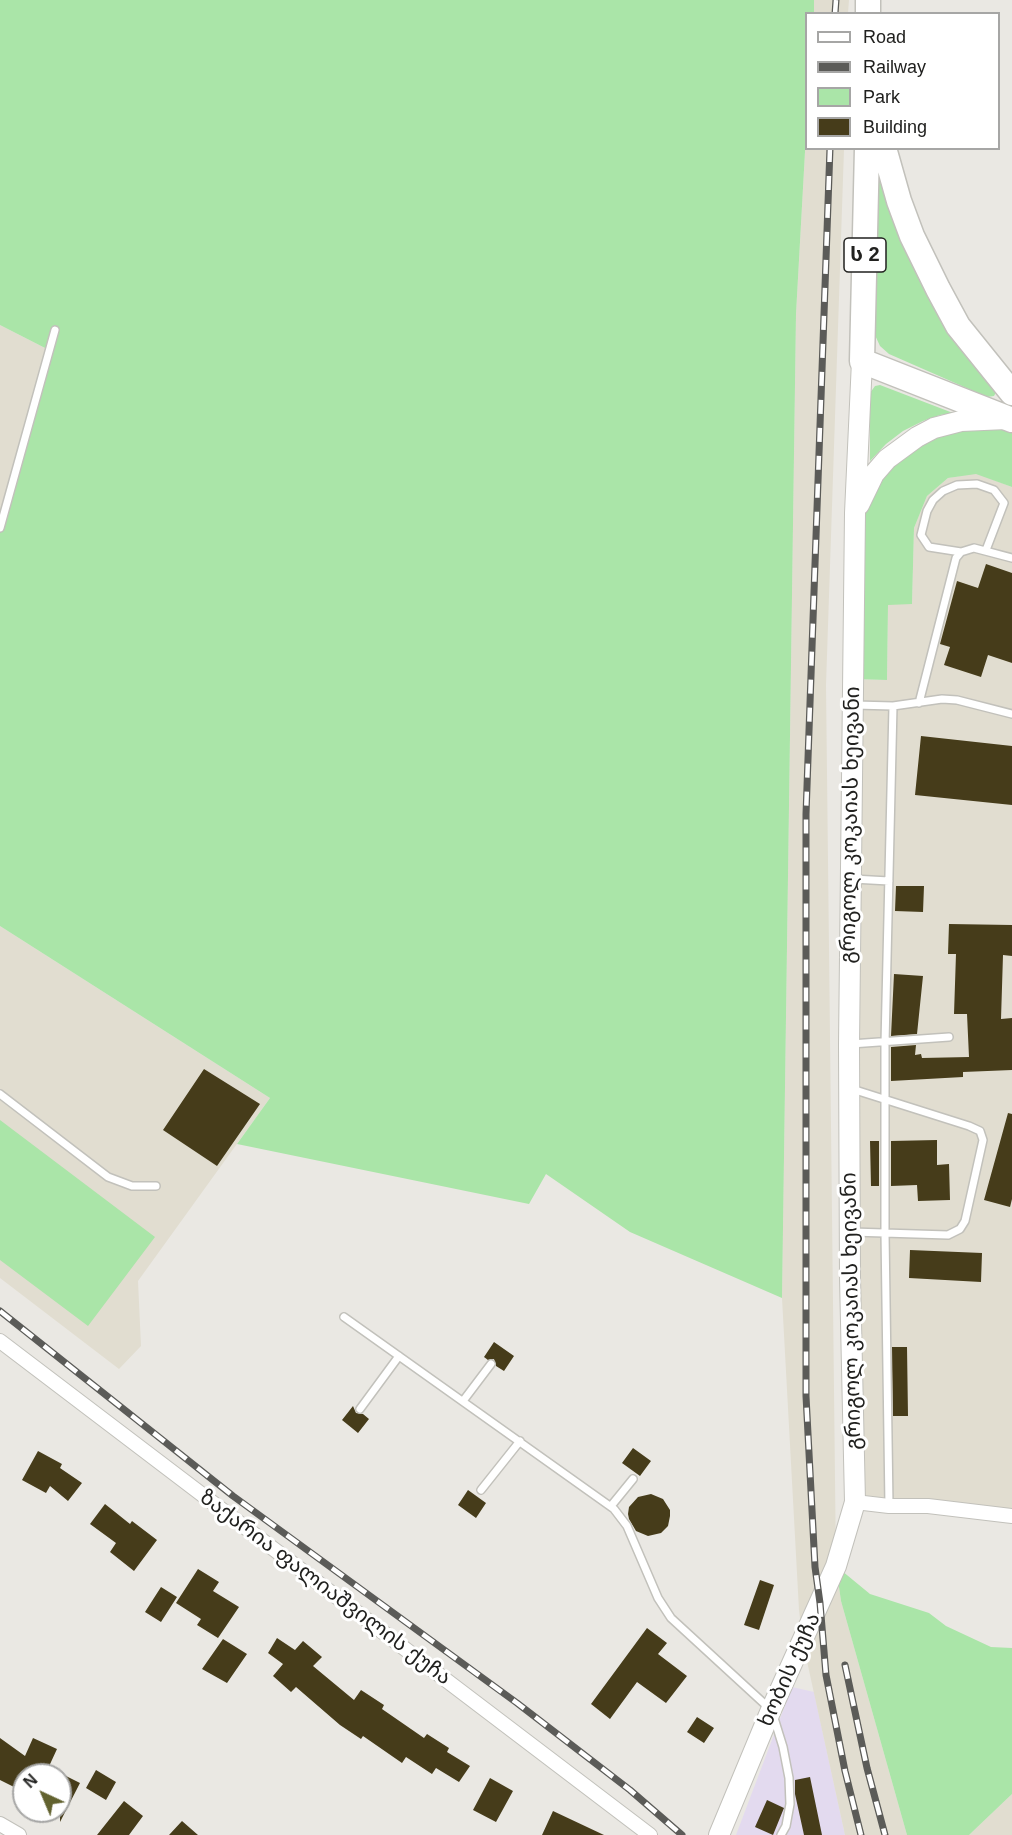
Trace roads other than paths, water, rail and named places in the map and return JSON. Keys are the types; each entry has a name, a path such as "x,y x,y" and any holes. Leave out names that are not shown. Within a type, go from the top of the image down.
{"highway":[{"name":"გრიგოლ კოკაიას ხეივანი","path":"862,361 867,150"},
{"path":"885,150 912,236 938,288 958,326 1012,393"},
{"path":"862,361 1011,419"}],"main road":[{"name":"გრიგოლ კოკაიას ხეივანი","path":"855,1502 849,1045 855,513 862,361"},
{"path":"855,513 874,474 887,459 917,437 934,428 961,421 1011,419"},
{"name":"ხობის ქუჩა","path":"719,1835 771,1710 836,1566 855,1502"}],"street":[{"name":"ზაქარია ფალიაშვილის ქუჩა","path":"0,1341 650,1835"},
{"path":"855,1502 889,1506 928,1506 1012,1516"},
{"path":"0,1824 19,1835"}],"lane":[{"path":"0,528 55,330"},
{"path":"986,550 1004,503 994,490 977,484 957,485 943,491 933,500 927,511 921,535 929,546 961,552 974,548 1012,558"},
{"path":"919,703 956,558 961,552"},
{"path":"853,705 893,706 942,699 957,700 1012,714"},
{"path":"889,1506 885,1043 893,706"},
{"path":"851,879 889,881"},
{"path":"849,1045 949,1037"},
{"path":"849,1088 969,1126 980,1131 983,1140 965,1221 960,1229 948,1235 850,1232"},
{"path":"0,1094 108,1177 132,1186 156,1186"},
{"path":"344,1317 611,1506 627,1526 658,1598 671,1618 771,1710 783,1747 789,1778 790,1804 786,1827 781,1835"},
{"path":"360,1409 399,1356"},
{"path":"463,1401 491,1364"},
{"path":"482,1490 520,1441"},
{"path":"611,1506 633,1479"}],"railway":[{"path":"835,12 836,0"},
{"path":"830,150 806,814 806,1396 815,1567 826,1675 845,1771 861,1835"},
{"path":"0,1311 233,1496 517,1703 630,1790 682,1835"},
{"path":"845,1665 867,1768 885,1835"}]}
